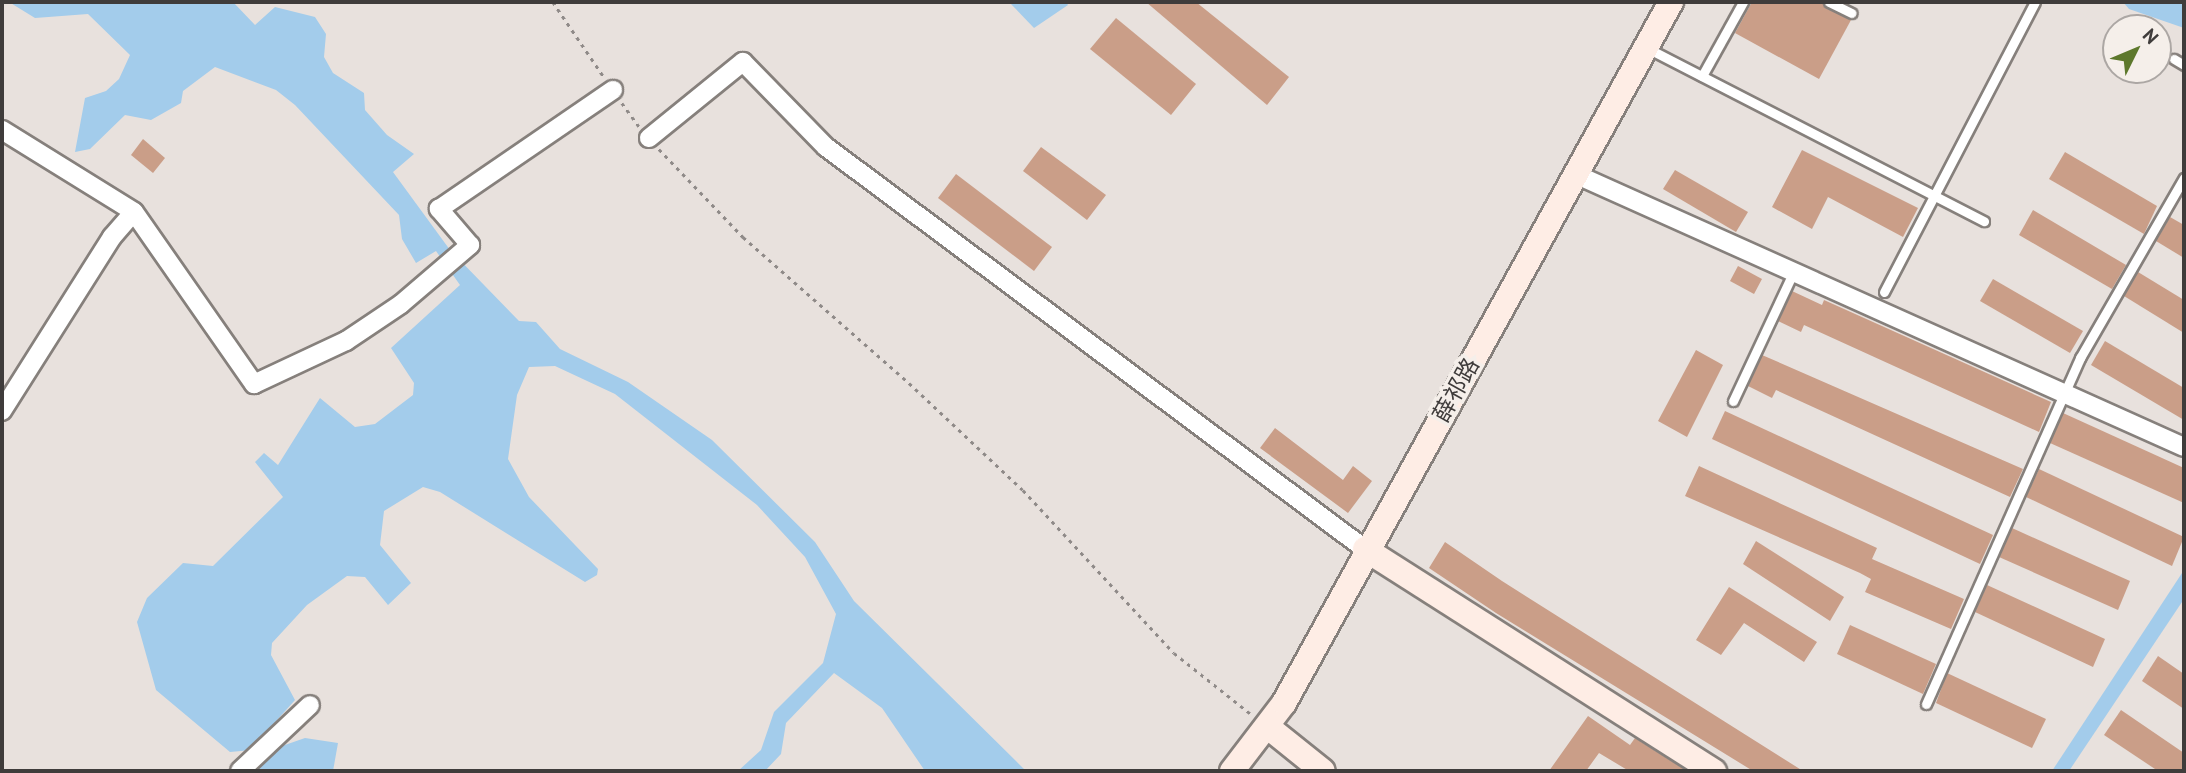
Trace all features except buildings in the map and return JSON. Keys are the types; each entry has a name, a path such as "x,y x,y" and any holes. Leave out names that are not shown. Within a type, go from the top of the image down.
{"street":[{"name":"薛祁路","path":"1232,771 1268,727 1671,2"},
{"path":"649,138 743,62 826,147 1365,549 1714,771"},
{"path":"2,130 134,212 254,384 346,341 401,304 470,245 439,209 613,90"},
{"path":"1575,174 1791,275 2184,447"},
{"path":"2,411 112,237 134,212"},
{"path":"240,771 310,705"},
{"path":"1268,727 1323,771"}],"lane":[{"path":"1702,76 1743,2"},
{"path":"1829,2 1852,13"},
{"path":"1884,292 2035,2"},
{"path":"1646,47 1984,221"},
{"path":"2174,59 2184,65"},
{"path":"1926,704 2064,394 2184,178"},
{"path":"1733,401 1791,275"}],"path":[{"path":"553,2 649,138 743,237 1023,490 1174,653 1268,727"}],"water":[{"path":"9,2 233,2 255,25 275,7 315,17 326,34 324,57 333,73 364,93 365,110 387,135 414,154 393,172 450,250 519,321 536,322 560,349 628,382 712,440 815,542 854,601 1026,771 925,771 882,708 834,673 786,723 781,754 765,771 738,771 761,750 774,712 823,663 836,614 805,557 757,505 615,394 555,366 529,367 517,395 508,459 529,497 598,569 597,575 585,582 440,492 423,487 384,511 380,545 411,583 388,605 365,577 347,576 307,605 272,643 271,655 295,700 269,729 282,746 305,738 338,743 333,771 257,771 252,750 230,752 156,690 137,622 147,598 183,563 213,566 283,497 255,462 264,453 278,465 320,398 355,427 375,424 413,395 414,383 391,348 460,285 436,251 416,263 402,239 399,215 295,105 276,90 215,67 183,91 181,103 151,120 125,115 90,149 75,152 85,98 106,91 119,79 130,55 88,14 35,18"},
{"path":"1009,2 1066,2 1068,5 1034,28"},
{"path":"2123,2 2184,2 2184,28 2172,24 2172,14 2143,14 2129,9"},
{"path":"2184,570 2184,599 2069,771 2052,771"}]}
